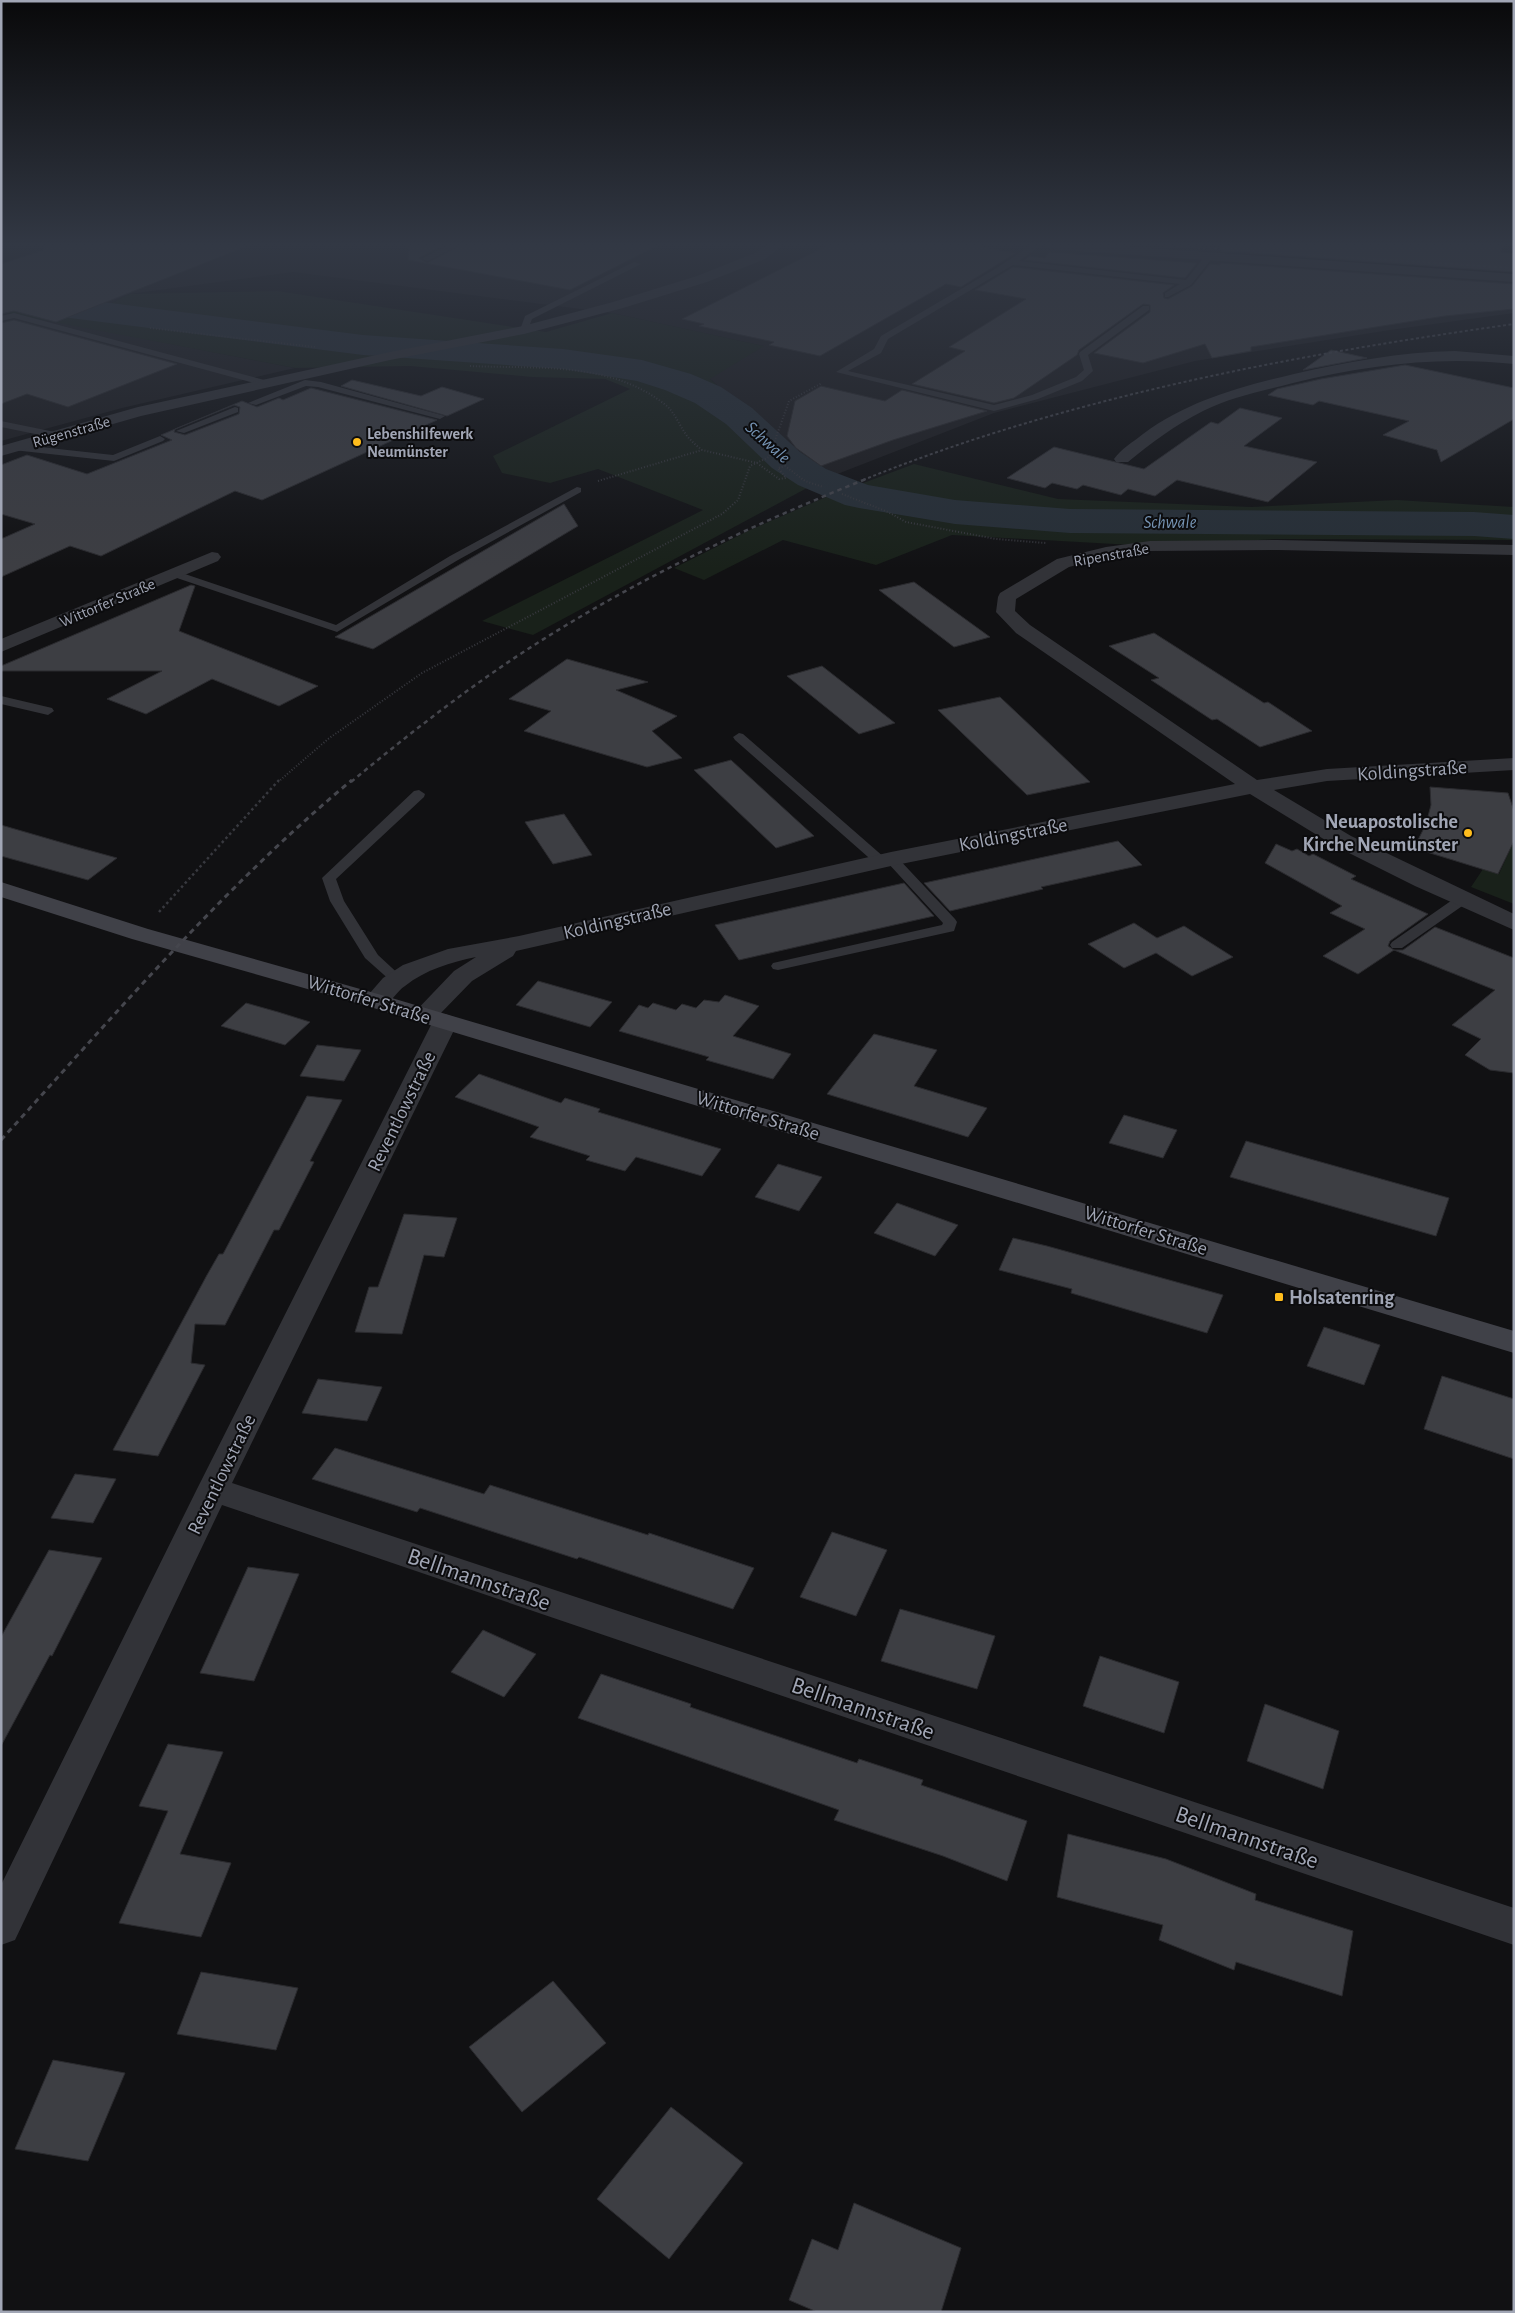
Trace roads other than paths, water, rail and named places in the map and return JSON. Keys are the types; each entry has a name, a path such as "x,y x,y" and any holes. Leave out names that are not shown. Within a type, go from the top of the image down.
{"street":[{"name":"Rügenstraße","path":"7,449 138,412 265,383 304,379 406,353"},
{"path":"1122,459 1138,445 1187,413 1231,395 1257,387 1393,358 1452,354 1514,360"},
{"name":"Ripenstraße","path":"1253,787 1023,629 1005,612 1007,597 1063,562 1106,552 1150,546 1278,545 1514,550"},
{"name":"Wittorfer Straße","path":"1,646 212,557"},
{"name":"Koldingstraße","path":"376,1001 397,979 420,966 461,953 518,943 886,860 1253,787 1327,775 1514,764"},
{"path":"1253,787 1342,841 1514,923"},
{"name":"Wittorfer Straße","path":"1,889 140,934 376,1001 1209,1249 1514,1342"},
{"name":"Koldingstraße","path":"434,1019 463,976 518,943"},
{"name":"Reventlowstraße","path":"1,1927 213,1489 434,1019"},
{"name":"Bellmannstraße","path":"213,1489 1514,1927"}],"lane":[{"path":"154,353 265,383"},
{"path":"874,353 840,372 994,408 1035,397 1079,379 1089,371 1083,354 1084,353"},
{"path":"253,403 304,379 440,416"},
{"path":"181,431 235,410"},
{"path":"1,424 55,435"},
{"path":"7,449 114,458 160,439"},
{"path":"175,574 337,629 454,558 577,490"},
{"path":"1,700 48,712"},
{"path":"739,737 886,860 950,922 949,928 778,966"},
{"path":"397,979 372,958 337,901 329,878 419,794"},
{"path":"1397,945 1463,899"}],"waterway":[{"name":"Schwale","path":"476,353 563,359 642,371 678,382 708,395 739,416 786,460 812,477 859,496 955,512 1070,521 1474,524 1514,527"}],"railway":[{"path":"863,480 942,450 1102,402 1184,382 1332,353"},
{"path":"351,782 425,722 476,685 528,649 592,610 630,588 747,530 866,479"},
{"path":"1,1140 214,908 305,821 352,780"}],"place":[{"name":"Lebenshilfewerk Neumünster","path":"357,442"},
{"name":"Neuapostolische Kirche Neumünster","path":"1468,833"},
{"name":"Holsatenring","path":"1279,1297"}]}
